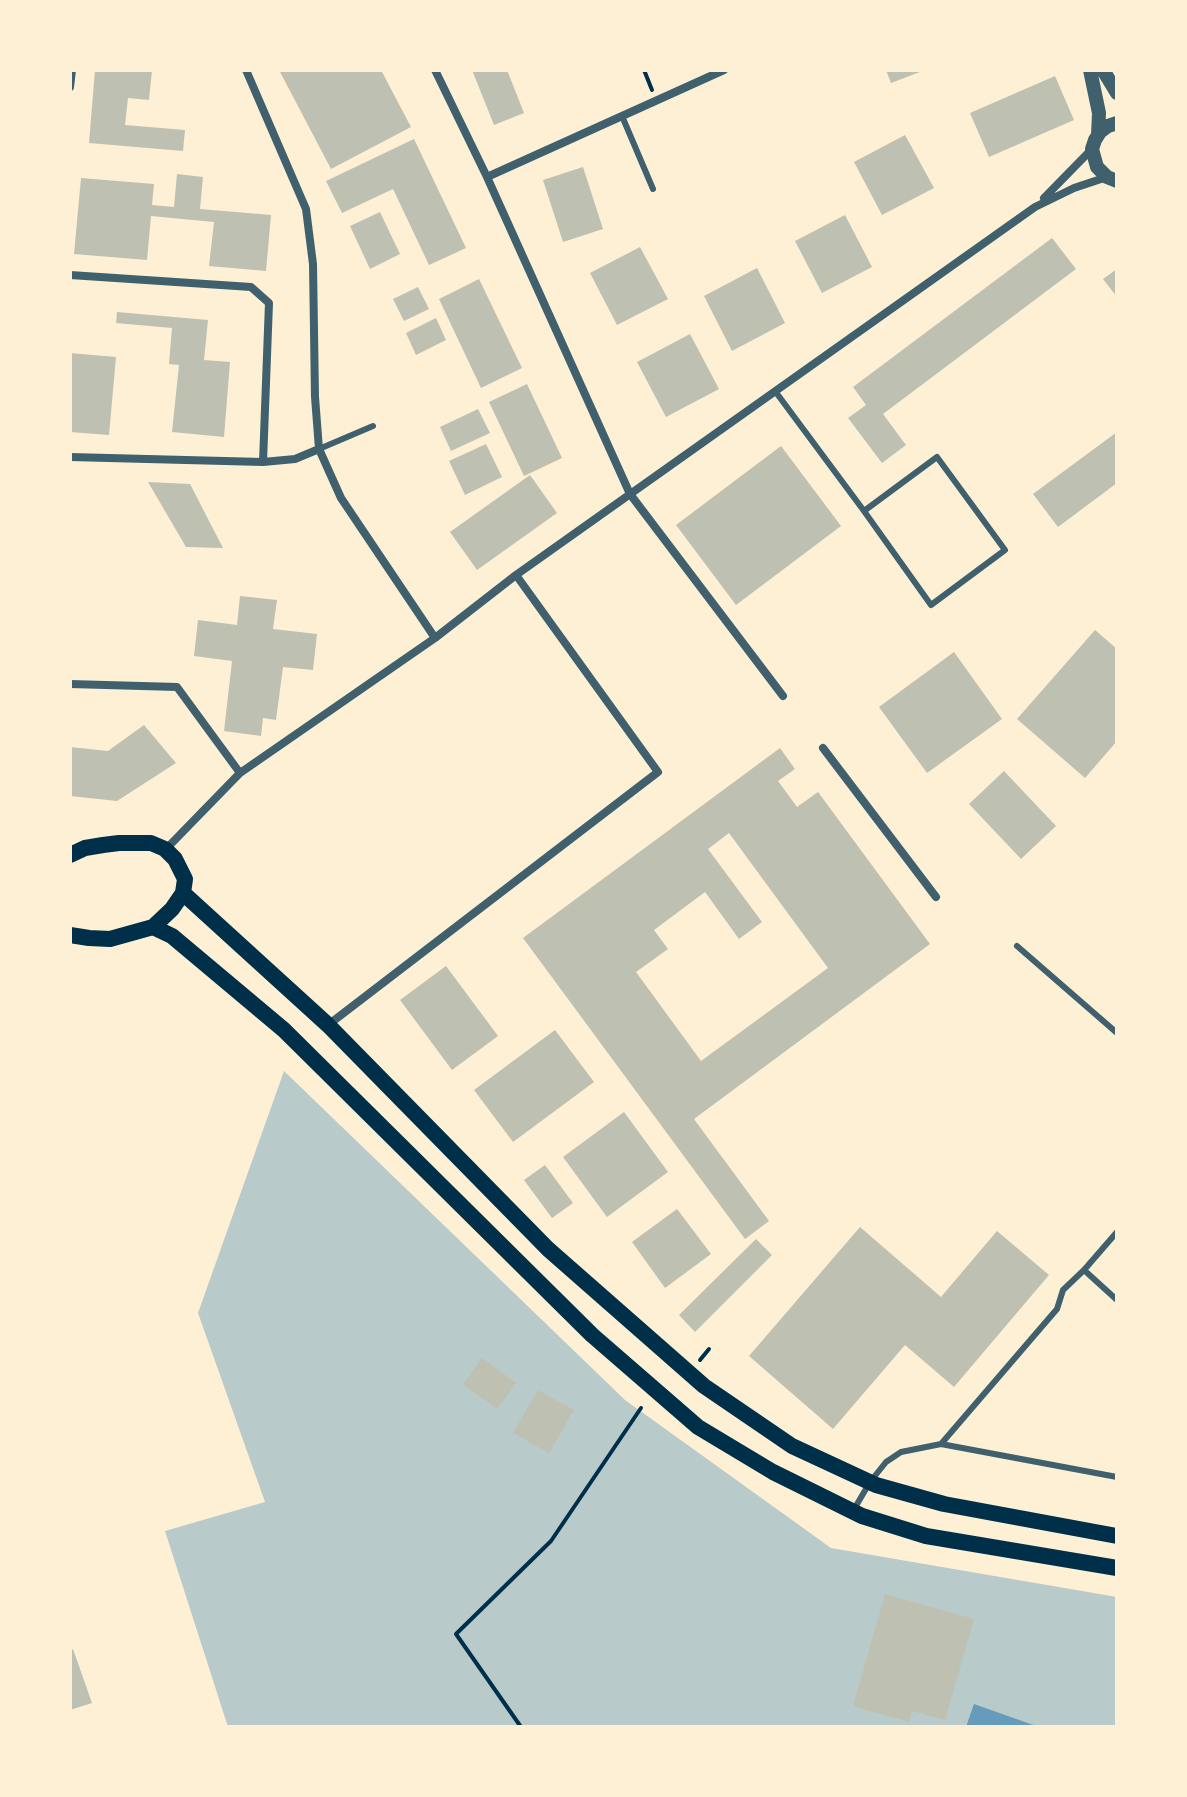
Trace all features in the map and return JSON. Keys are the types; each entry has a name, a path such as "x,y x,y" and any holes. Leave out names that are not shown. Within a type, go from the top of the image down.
{"main road":[{"path":"70,935 110,939 153,927 183,893 185,879 181,868 165,849 151,843 119,843 71,853"},
{"path":"183,893 328,1025 548,1249 704,1386 792,1446 870,1482 944,1504 1117,1536"},
{"path":"153,927 172,936 284,1030 592,1335 698,1427 773,1472 853,1511 926,1536 1117,1568"}],"street":[{"path":"70,87 72,70"},
{"path":"246,70 306,209 313,264 319,449 341,498 435,638"},
{"path":"435,70 487,177 630,494 783,696"},
{"path":"487,177 724,70"},
{"path":"1090,70 1099,113 1095,142 1097,167 1112,179"},
{"path":"1103,70 1117,93"},
{"path":"1035,207 1095,142 1104,128 1117,123"},
{"path":"165,849 240,773 435,638 516,575 1035,207 1074,188 1112,179"},
{"path":"70,275 251,287 269,303 263,462"},
{"path":"70,457 263,462 295,459 319,449"},
{"path":"328,1025 658,772 516,575"},
{"path":"70,684 177,687 240,773"},
{"path":"823,748 936,897"}],"lane":[{"path":"622,116 653,189"},
{"path":"775,391 931,605 1005,550 937,457 864,511"},
{"path":"319,449 373,426"},
{"path":"1017,946 1117,1033"},
{"path":"941,1444 1057,1309 1063,1290 1117,1232"},
{"path":"1084,1270 1117,1300"},
{"path":"853,1511 886,1462 901,1452 941,1444 1117,1477"}],"path":[{"path":"644,70 657,100"},
{"path":"696,1365 709,1349"},
{"path":"521,1727 456,1634 551,1541 641,1408"}],"shaded area":[{"path":"284,1071 625,1400 831,1548 1117,1597 1117,1727 228,1727 165,1531 265,1502 198,1313"}],"water":[{"path":"974,1704 1039,1727 966,1727"}],"building":[{"path":"95,70 152,70 149,100 128,98 125,125 185,130 183,151 89,143"},
{"path":"279,70 381,70 411,127 331,169"},
{"path":"472,70 507,70 524,113 494,125"},
{"path":"886,70 925,70 891,83"},
{"path":"1055,76 1074,120 989,157 970,113"},
{"path":"905,135 934,188 882,215 854,162"},
{"path":"414,139 466,248 429,265 393,189 342,213 326,181"},
{"path":"583,167 603,229 563,242 543,180"},
{"path":"177,174 203,177 200,209 271,215 266,271 209,266 214,222 151,216 147,260 74,254 81,178 154,184 152,205 174,207"},
{"path":"380,212 400,254 370,269 350,226"},
{"path":"845,215 872,267 822,293 795,241"},
{"path":"1052,238 1076,269 883,414 906,445 882,463 848,418 866,405 853,387"},
{"path":"640,247 668,299 617,325 590,273"},
{"path":"757,268 785,323 732,351 704,296"},
{"path":"1117,269 1117,297 1103,279"},
{"path":"479,279 522,368 481,388 439,299"},
{"path":"418,287 429,309 404,321 393,299"},
{"path":"117,312 208,320 204,360 230,362 224,437 172,432 179,365 169,364 172,328 116,323"},
{"path":"436,318 446,340 416,355 406,333"},
{"path":"690,334 719,389 666,417 637,362"},
{"path":"70,353 116,357 109,435 70,432"},
{"path":"527,384 562,458 524,476 489,402"},
{"path":"478,409 490,433 451,451 440,427"},
{"path":"1117,432 1117,483 1058,527 1033,494"},
{"path":"486,444 502,477 465,495 449,461"},
{"path":"781,446 841,526 736,605 676,525"},
{"path":"530,475 557,513 477,570 450,532"},
{"path":"148,482 190,484 223,548 186,547"},
{"path":"240,596 277,600 273,629 317,634 313,670 283,667 276,720 263,718 261,736 224,731 232,661 194,656 198,620 237,625"},
{"path":"1095,630 1117,649 1117,741 1085,778 1017,719"},
{"path":"954,652 1002,719 927,773 879,707"},
{"path":"144,725 176,763 117,801 70,796 70,747 108,751"},
{"path":"780,748 795,769 778,781 797,807 818,792 930,944 694,1119 769,1221 745,1239 523,938","holes":["729,833 828,968 701,1061 636,972 668,949 654,930 705,892 739,939 762,922 708,849"]},
{"path":"1004,771 1056,826 1021,859 969,804"},
{"path":"446,966 498,1036 452,1070 400,1000"},
{"path":"555,1030 594,1082 513,1142 474,1090"},
{"path":"624,1112 668,1172 607,1217 563,1157"},
{"path":"545,1165 573,1203 552,1218 524,1180"},
{"path":"677,1209 711,1254 665,1288 632,1242"},
{"path":"860,1227 941,1297 997,1231 1049,1275 954,1387 905,1345 833,1429 749,1356"},
{"path":"756,1239 772,1255 695,1332 679,1315"},
{"path":"482,1358 516,1383 497,1409 463,1384"},
{"path":"538,1390 574,1410 549,1453 513,1433"},
{"path":"885,1594 974,1619 945,1720 912,1711 909,1722 853,1706"},
{"path":"73,1649 92,1703 70,1710 70,1651"}]}
